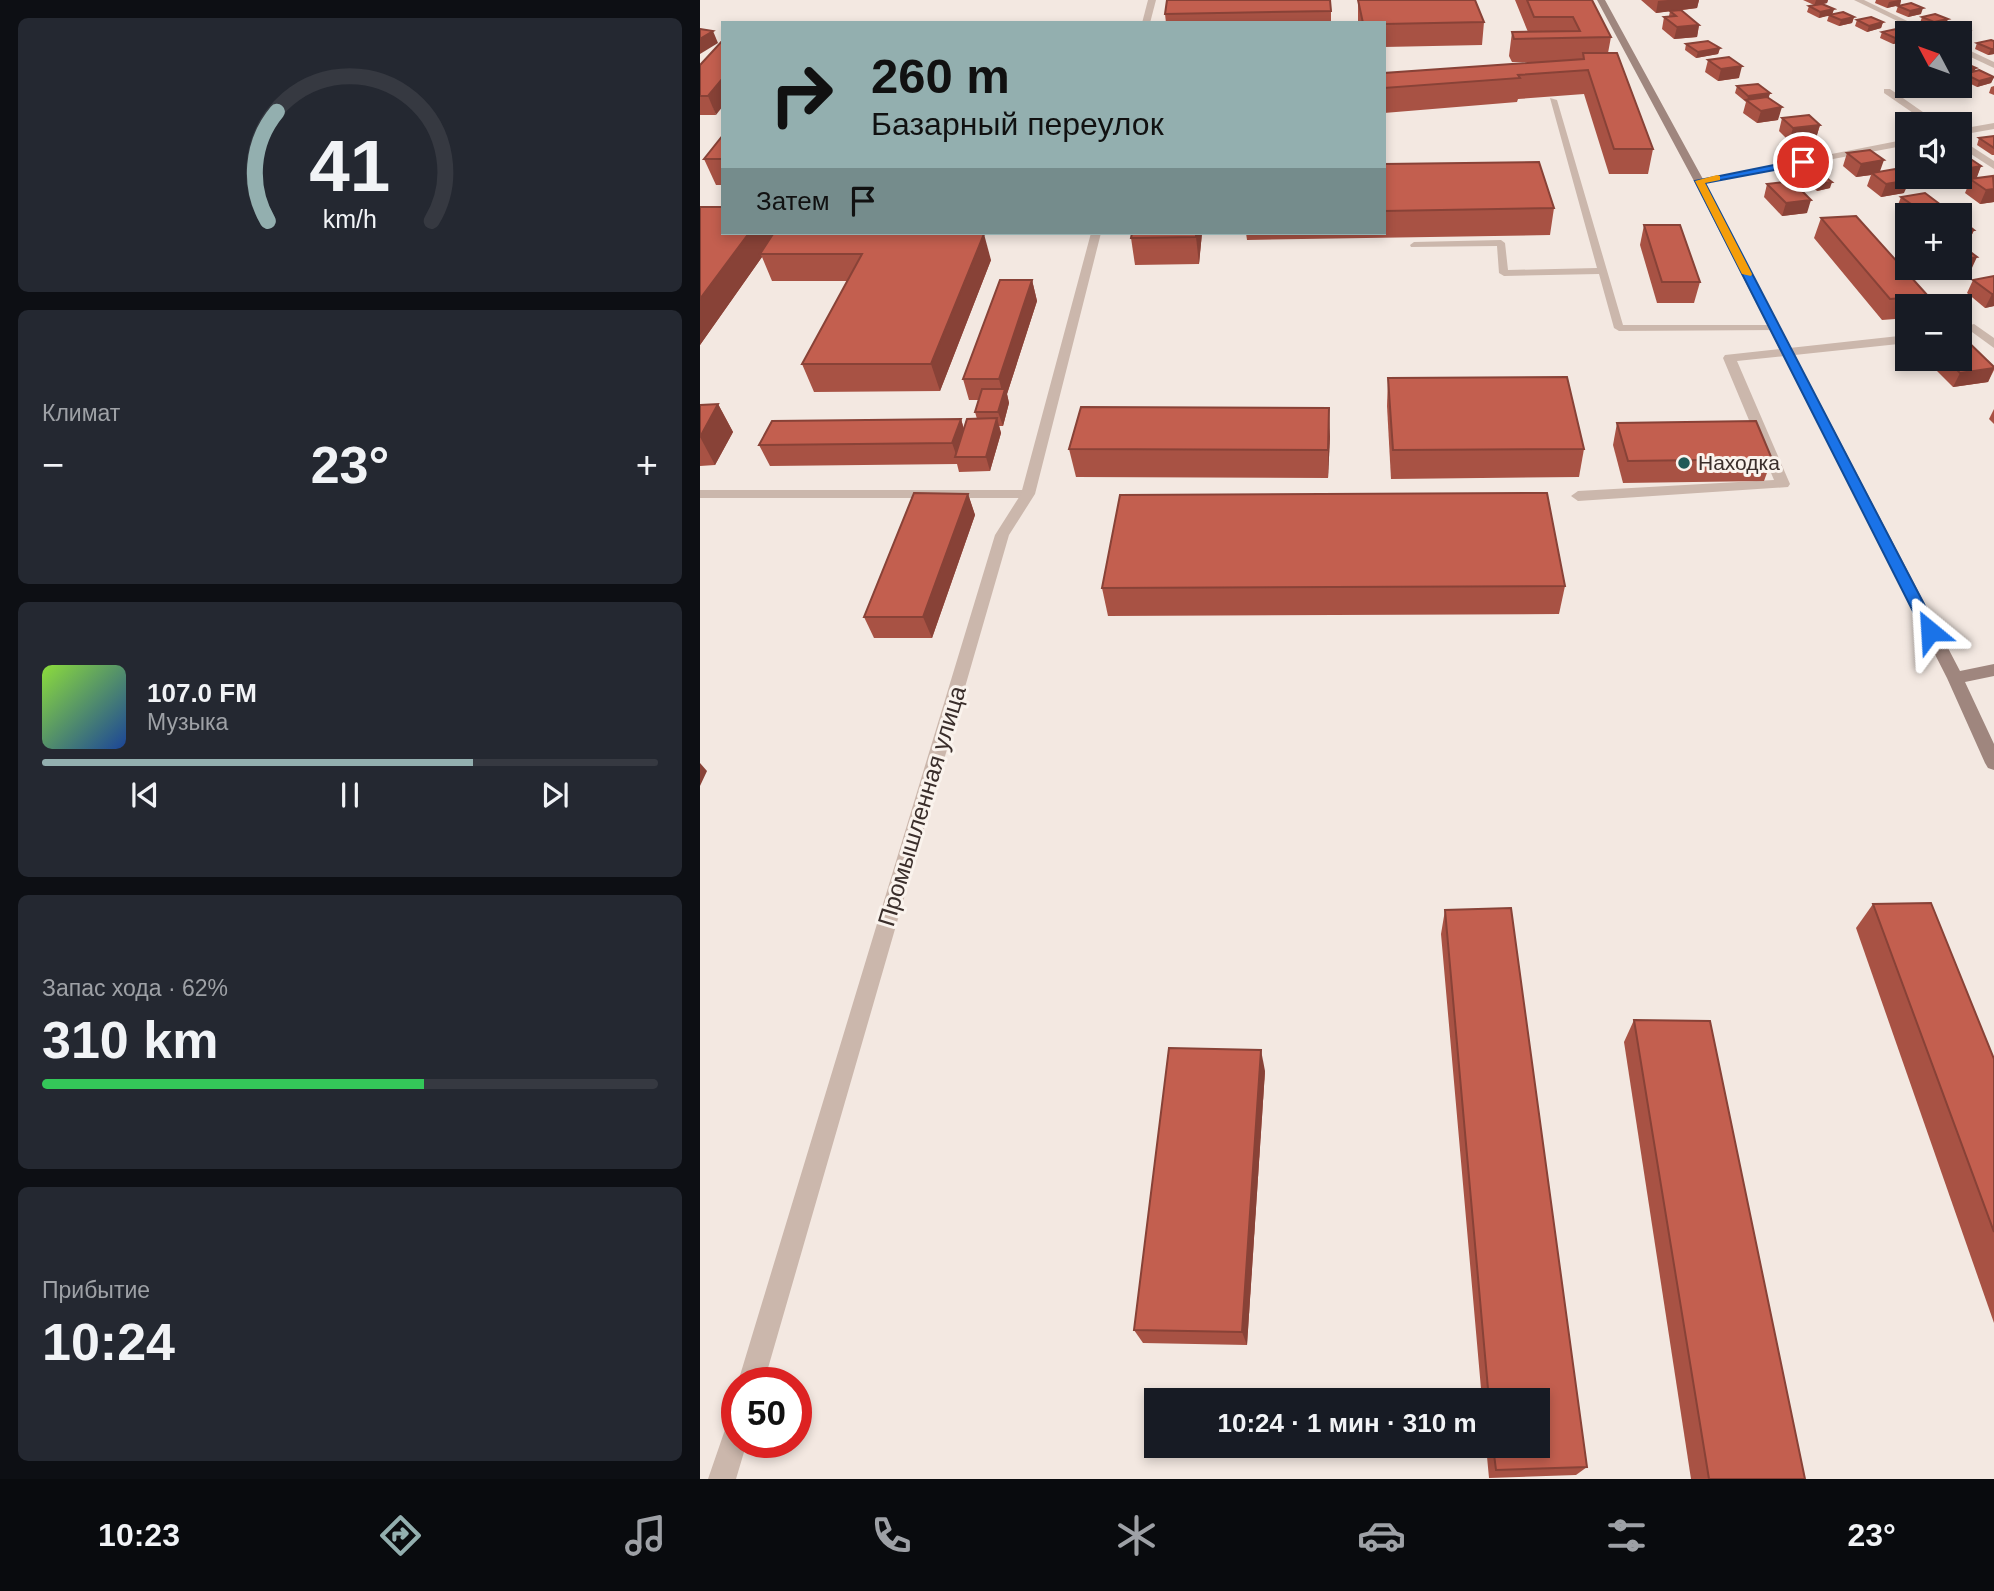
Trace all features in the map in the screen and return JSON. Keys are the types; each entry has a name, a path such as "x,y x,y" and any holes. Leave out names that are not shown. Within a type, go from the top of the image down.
{"main road":[{"path":"1601,0 1699,181 1955,678 1994,763"},
{"path":"1955,678 1994,670"}],"street":[{"path":"1147,21 1152,0"},
{"path":"1858,0 1902,21"},
{"path":"1972,55 1994,65"},
{"path":"1887,91 1918,112"},
{"path":"1972,130 1994,126"},
{"path":"1699,181 1895,144"},
{"path":"1972,150 1994,166"},
{"name":"Промышленная улица","path":"755,1367 1002,535 1028,494 1095,235"},
{"path":"1972,329 1994,344"},
{"path":"1578,496 1783,484 1730,358 1895,341"},
{"path":"722,1479 728,1458"}],"lane":[{"path":"1553,100 1619,328 1774,328"},
{"path":"1414,245 1501,243 1504,273 1602,271"},
{"path":"700,494 1028,494"}],"building":[{"path":"1167,0 1330,0 1331,11 1165,14"},
{"path":"1358,0 1475,0 1484,22 1386,24 1386,21 1363,21"},
{"path":"1527,0 1592,0 1611,37 1514,39 1512,32 1580,31 1573,17 1534,17"},
{"path":"1911,3 1923,8 1910,11 1898,6"},
{"path":"1822,4 1834,9 1820,12 1809,6"},
{"path":"1681,10 1699,25 1677,27 1664,17 1676,16 1670,11"},
{"path":"1843,12 1854,17 1841,20 1829,15"},
{"path":"1935,14 1948,19 1932,21 1922,17"},
{"path":"1871,17 1883,22 1869,26 1857,20"},
{"path":"700,29 713,31 700,39"},
{"path":"1895,29 1895,38 1882,32"},
{"path":"1708,41 1720,48 1698,52 1686,44"},
{"path":"1994,41 1994,49 1977,43"},
{"path":"721,42 721,80 708,96 700,96 700,65"},
{"path":"1583,53 1617,53 1653,149 1614,149 1588,70 1386,88 1386,73 1584,59"},
{"path":"1729,57 1742,66 1721,69 1708,60"},
{"path":"1979,70 1994,77 1979,81 1972,78 1972,72"},
{"path":"1758,84 1770,93 1748,96 1737,86"},
{"path":"1767,97 1782,107 1761,111 1746,100"},
{"path":"1809,115 1820,125 1793,128 1782,118"},
{"path":"1994,136 1994,148 1979,138"},
{"path":"721,138 721,159 704,159"},
{"path":"1870,150 1884,160 1861,164 1847,153"},
{"path":"1972,160 1981,166 1972,168"},
{"path":"1539,162 1554,208 1386,211 1386,164"},
{"path":"1815,169 1832,182 1819,184 1803,171"},
{"path":"1895,169 1895,182 1886,184 1872,173"},
{"path":"1993,176 1994,189 1986,190 1972,179"},
{"path":"1792,181 1811,200 1786,203 1767,184"},
{"path":"1925,193 1938,203 1910,203 1901,197"},
{"path":"700,207 721,207 721,235 748,235 700,299"},
{"path":"1856,216 1895,259 1895,280 1914,280 1926,294 1895,294 1895,299 1890,299 1821,218"},
{"path":"1644,225 1680,225 1700,282 1662,282"},
{"path":"772,235 984,235 931,364 802,364 862,254 760,254"},
{"path":"1132,235 1196,235 1196,237 1131,238"},
{"path":"1994,276 1994,294 1973,280"},
{"path":"1000,280 1032,280 999,379 963,379"},
{"path":"1972,346 1994,367 1994,368 1960,373 1958,371 1972,371"},
{"path":"1567,377 1584,449 1393,450 1388,378"},
{"path":"982,389 1005,389 998,412 975,412"},
{"path":"718,404 700,437 700,405"},
{"path":"1081,407 1329,408 1328,450 1069,449"},
{"path":"997,418 986,457 955,457 967,419"},
{"path":"961,419 952,443 759,445 772,421"},
{"path":"1756,421 1772,459 1628,461 1617,423"},
{"path":"914,493 968,494 923,617 864,617"},
{"path":"1547,493 1565,586 1102,588 1120,495"},
{"path":"1931,903 1994,1059 1994,1232 1873,904"},
{"path":"1511,908 1587,1467 1496,1470 1494,1458 1550,1458 1550,1388 1488,1388 1445,910"},
{"path":"1634,1020 1710,1021 1805,1479 1709,1479"},
{"path":"1169,1048 1261,1050 1242,1332 1134,1330"}],"slow traffic":[{"path":"1717,178 1699,181 1747,274"}],"place":[{"name":"Находка","path":"1684,463"}],"route":[{"path":"1803,162 1699,181 1930,631"}]}
